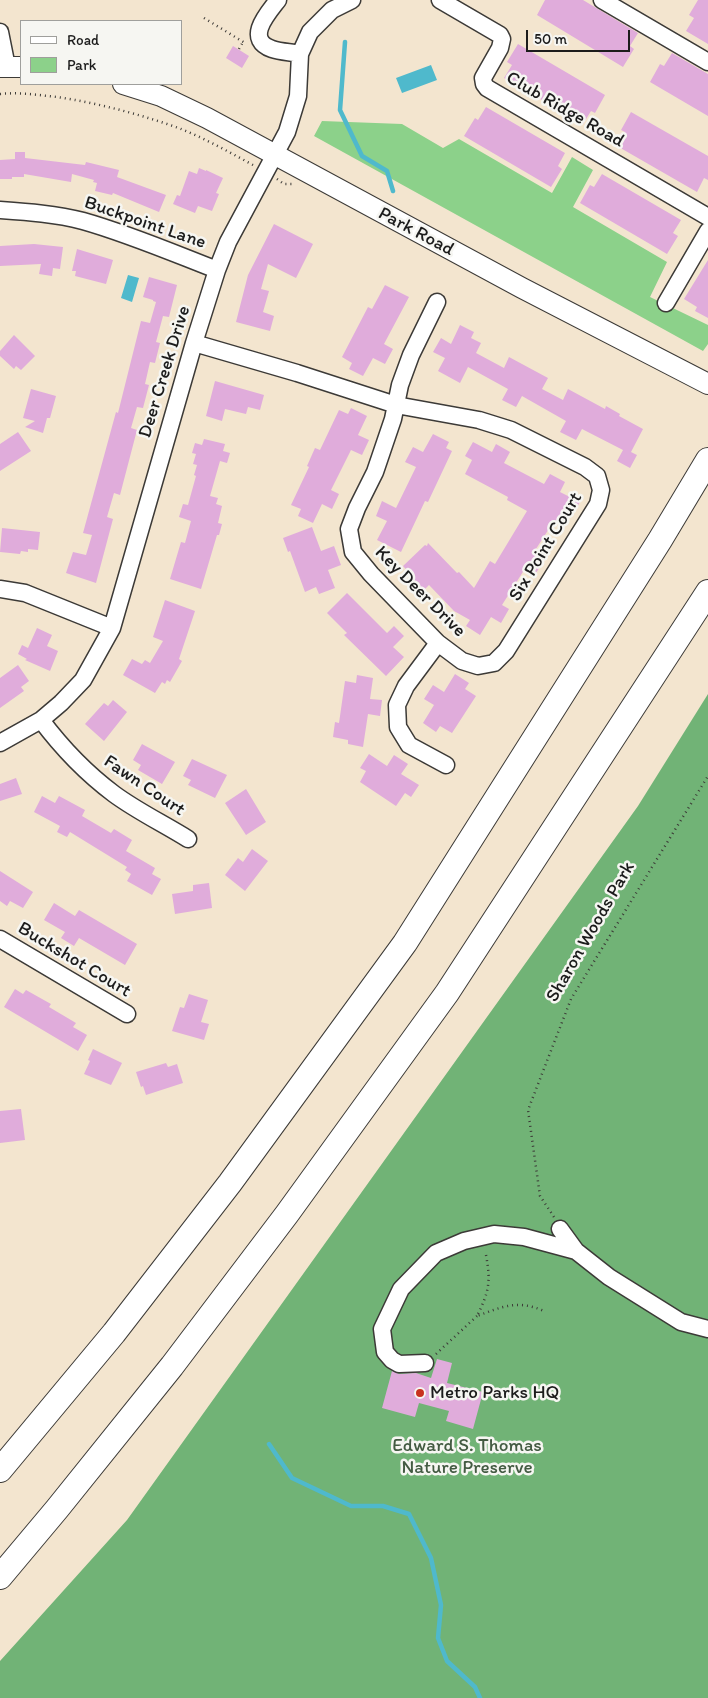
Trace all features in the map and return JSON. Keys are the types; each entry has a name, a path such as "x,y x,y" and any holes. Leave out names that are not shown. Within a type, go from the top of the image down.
{"highway":[{"path":"0,1470 114,1333 230,1183 405,943 660,540 708,460"},
{"path":"0,1577 57,1510 172,1366 287,1214 436,1009 708,592"}],"main road":[{"name":"Park Road","path":"126,85 161,96 207,118 522,288 708,384"}],"street":[{"path":"278,0 262,21 259,30 261,40 274,50 300,54"},
{"name":"Deer Creek Drive","path":"0,744 41,720 61,703 83,680 112,628 194,343 217,270 228,242 287,132 298,96 300,54 310,32 332,10 352,0"},
{"name":"Club Ridge Road","path":"440,0 500,35 502,40 500,48 483,78 487,88 708,217"},
{"path":"602,0 708,62"},
{"path":"0,32 9,67"},
{"name":"Buckpoint Lane","path":"0,210 45,214 82,221 118,232 217,270"},
{"path":"666,303 708,231"},
{"path":"396,405 400,385 411,355 437,302"},
{"name":"Six Point Court","path":"194,343 297,373 396,405 479,420 512,430 585,467 596,476 601,490 598,504 506,651 494,663"},
{"name":"Key Deer Drive","path":"396,405 375,472 349,529 353,552 371,574 438,643 462,661 478,666 494,663"},
{"path":"0,589 26,593 112,628"},
{"path":"438,643 403,692 397,705 398,727 409,745 446,765"},
{"name":"Fawn Court","path":"41,720 60,745 84,770 115,795 188,838"},
{"name":"Buckshot Court","path":"0,939 127,1014"},
{"path":"560,1229 576,1251 609,1277 681,1322 708,1329"},
{"path":"425,1363 399,1364 392,1360 385,1352 382,1329 402,1289 436,1253 464,1241 494,1234 524,1237 576,1251"}],"path":[{"path":"204,18 248,45"},
{"path":"239,49 243,42"},
{"path":"0,94 15,92 86,101 132,112 174,126 218,146 258,168"},
{"path":"276,178 284,184"},
{"name":"Sharon Woods Park","path":"560,1229 552,1212 540,1196 528,1110 571,999 708,776"},
{"path":"425,1363 477,1316 486,1298 490,1275 486,1254"},
{"path":"477,1316 508,1305 531,1306 544,1311"}],"green space":[{"path":"322,121 402,124 443,148 459,139 552,193 572,157 593,170 573,207 667,262 650,297 708,325 708,344 703,351 314,136"},
{"name":"Edward S. Thomas Nature Preserve","path":"708,694 708,1698 0,1698 0,1661 127,1520 638,806"}],"water":[{"path":"431,65 437,80 402,93 396,78"},
{"path":"128,275 139,278 132,302 121,298"}],"building":[{"path":"545,0 583,0 638,33 630,46 634,49 623,67 537,15"},
{"path":"698,0 708,0 708,44 686,31 694,18 689,15"},
{"path":"518,44 605,95 595,113 591,111 583,124 504,78 512,65 507,62"},
{"path":"233,46 249,56 242,68 226,58"},
{"path":"672,53 708,74 708,116 650,82 660,64 664,66"},
{"path":"486,107 565,153 558,166 562,169 551,187 464,136 475,118 478,120"},
{"path":"631,112 708,156 708,180 704,178 697,192 617,146 625,132 621,130"},
{"path":"15,152 25,152 25,158 85,165 86,162 119,170 117,177 166,195 159,212 113,193 112,195 95,191 97,183 93,182 94,180 72,174 71,182 24,174 24,177 0,179 0,160 15,159"},
{"path":"199,168 223,178 216,193 219,194 212,211 198,206 195,213 173,204 177,195 180,196 189,171 197,174"},
{"path":"602,174 681,220 673,233 678,236 667,254 580,203 590,185 594,187"},
{"path":"274,224 313,244 296,278 268,264 261,289 269,291 263,312 274,316 270,331 236,322 248,275"},
{"path":"34,244 63,247 60,269 53,268 52,276 39,274 41,264 0,266 0,246"},
{"path":"77,249 113,260 106,284 75,276 76,271 72,271"},
{"path":"708,260 708,318 695,311 697,307 684,299"},
{"path":"149,277 177,285 169,317 163,316 156,342 160,343 155,363 150,362 145,384 149,385 143,408 137,407 131,428 137,430 120,495 114,493 107,517 113,519 96,583 66,573 73,552 86,555 92,535 83,533 116,412 118,413 141,321 150,323 156,302 143,297"},
{"path":"385,285 409,297 384,344 393,349 385,364 373,358 363,376 349,369 352,363 342,357 368,307 372,309"},
{"path":"460,325 474,332 471,338 481,343 476,353 504,368 509,357 548,378 542,389 563,400 568,389 605,409 606,406 620,414 619,416 643,429 631,452 637,455 630,468 617,461 623,450 582,429 576,440 560,432 566,421 522,396 516,407 502,400 508,389 468,367 460,383 438,371 445,358 433,352 441,338 451,344"},
{"path":"14,335 35,356 21,370 16,366 14,369 0,356 0,351"},
{"path":"215,381 264,395 260,410 248,407 246,414 225,409 222,421 206,416"},
{"path":"31,389 56,396 50,418 47,418 43,433 25,427 35,421 23,418"},
{"path":"351,408 367,416 358,435 369,440 362,455 351,450 331,490 339,494 332,509 322,504 313,523 298,516 301,509 291,505 309,467 307,466 315,448 320,450 339,410 348,414"},
{"path":"18,432 31,451 0,471 0,444"},
{"path":"433,434 449,442 446,448 452,451 428,502 425,501 401,552 377,540 387,521 376,516 382,501 396,508 416,467 405,462 413,447 423,452"},
{"path":"204,439 225,444 223,451 230,453 227,463 220,461 210,496 218,498 216,504 222,506 218,523 222,524 201,589 170,579 181,542 185,543 191,521 179,517 183,504 188,505 196,476 194,475 197,465 193,464 196,454 192,453 195,443 202,445"},
{"path":"473,442 492,452 496,444 510,452 504,463 544,484 550,474 565,482 560,492 580,502 571,517 565,514 560,524 554,521 534,552 545,559 536,573 526,567 502,605 509,609 501,623 491,617 480,635 466,626 470,620 454,611 429,585 420,594 407,581 412,576 403,566 425,545 427,546 428,543 474,588 490,561 495,564 527,511 507,500 508,497 465,474 472,460 465,456"},
{"path":"312,527 321,551 334,546 341,565 328,570 335,588 319,594 316,587 305,592 290,551 288,552 283,538"},
{"path":"2,528 40,532 38,550 28,549 28,552 21,551 20,554 0,552"},
{"path":"347,593 387,633 394,626 404,636 393,647 404,657 386,676 344,635 347,633 327,613"},
{"path":"165,600 195,611 179,659 182,661 170,682 167,680 165,684 162,682 155,693 123,675 132,659 142,664 145,660 150,663 163,641 153,637"},
{"path":"37,628 52,635 47,646 58,651 50,671 25,660 27,659 18,654 22,645 28,648"},
{"path":"18,665 29,681 21,687 24,691 0,708 0,678"},
{"path":"455,674 469,683 465,689 476,696 452,733 440,726 436,732 423,723 434,705 424,699 433,685 444,692"},
{"path":"357,675 373,678 370,699 382,700 380,716 368,714 363,747 348,744 348,740 333,737 335,722 339,723 345,681 356,683"},
{"path":"113,700 127,712 104,741 85,724 104,703 108,706"},
{"path":"142,744 175,762 162,784 138,770 141,765 133,760"},
{"path":"369,754 387,766 394,755 408,764 401,774 419,785 411,797 405,793 396,806 360,782 366,771 360,768"},
{"path":"192,759 227,775 215,798 188,785 191,780 183,776"},
{"path":"16,778 22,794 0,801 0,784"},
{"path":"246,789 266,822 246,835 225,803"},
{"path":"42,796 55,803 59,796 85,810 82,816 111,833 114,829 132,840 126,851 155,868 152,874 161,879 152,895 127,881 131,874 125,870 127,867 70,832 67,837 57,832 60,826 34,812"},
{"path":"252,849 268,861 245,891 225,875 238,858 243,862"},
{"path":"0,871 33,892 23,908 10,901 7,906 0,901"},
{"path":"209,883 212,908 175,914 172,894 193,891 193,885"},
{"path":"54,903 75,916 79,910 137,944 125,965 79,938 74,946 61,938 65,932 44,920"},
{"path":"15,989 23,994 26,990 51,1004 49,1007 76,1023 73,1027 87,1035 78,1051 4,1007"},
{"path":"189,994 208,1000 201,1022 209,1024 204,1040 172,1031 180,1007 184,1008"},
{"path":"93,1049 122,1063 111,1085 84,1074"},
{"path":"166,1063 168,1067 177,1064 183,1083 146,1095 136,1072"},
{"path":"21,1109 25,1140 0,1143 0,1111"},
{"name":"Metro Parks HQ","path":"437,1359 452,1363 447,1383 483,1392 473,1429 446,1421 449,1411 419,1403 415,1417 382,1408 392,1371 399,1374 416,1373 431,1378"}],"waterway":[{"path":"345,42 340,110 362,156 387,171 393,191"},
{"path":"269,1444 292,1478 351,1506 383,1506 409,1514 431,1558 441,1605 438,1638 447,1661 475,1687 480,1698"}],"place":[{"name":"Metro Parks HQ","path":"420,1393"}]}
